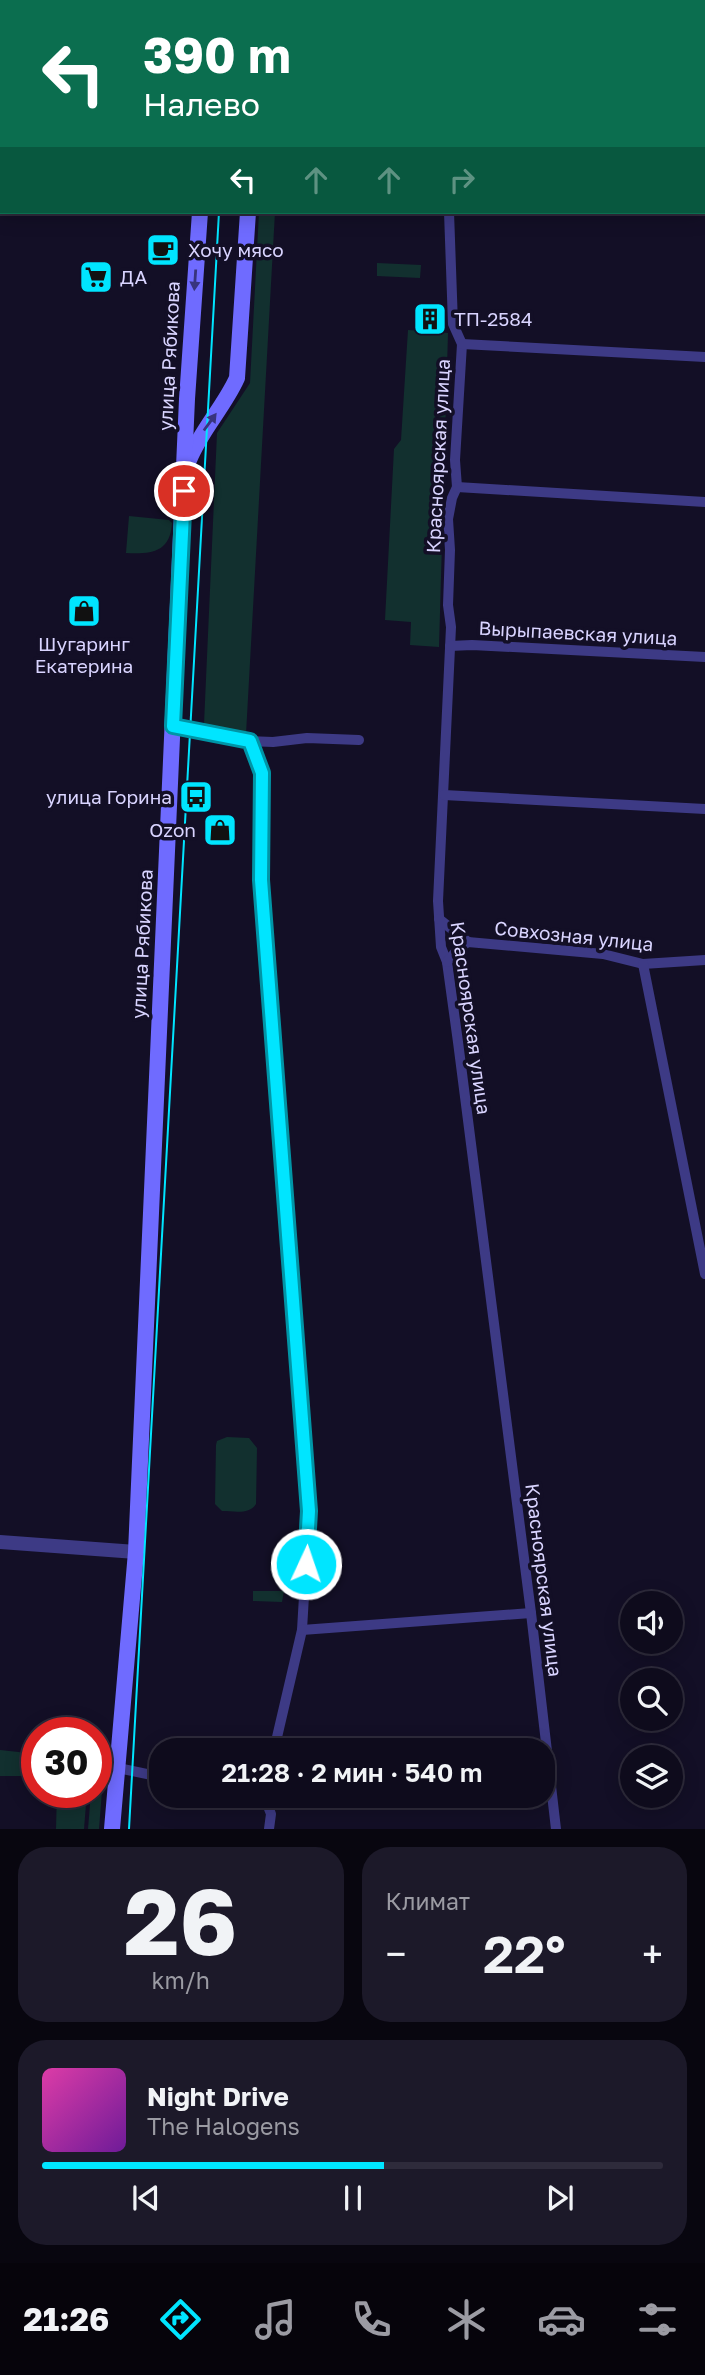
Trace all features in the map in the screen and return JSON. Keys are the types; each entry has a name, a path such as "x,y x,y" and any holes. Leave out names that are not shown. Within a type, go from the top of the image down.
{"main road":[{"name":"улица Рябикова","path":"112,1829 136,1552 187,399 200,214"},
{"path":"185,468 196,442 230,393 237,378 248,214"}],"street":[{"name":"Красноярская улица","path":"449,214 453,324 462,344 455,460 457,488 448,510 450,550 447,591 451,627 438,869 439,919 441,947 447,962 531,1613 556,1829"},
{"path":"462,344 705,357"},
{"path":"457,488 705,502"},
{"name":"Вырыпаевская улица","path":"450,646 705,656"},
{"path":"173,726 274,743 334,737 359,740"},
{"path":"250,741 262,773 261,880 309,1511 302,1630 277,1738"},
{"path":"444,794 705,809"},
{"path":"439,919 468,942"},
{"name":"Совхозная улица","path":"447,962 468,942 603,954 643,964 705,960"},
{"path":"643,964 705,1274"},
{"path":"0,1542 136,1552"},
{"path":"302,1630 531,1613"},
{"path":"118,1768 149,1774"},
{"path":"269,1808 271,1814 269,1829"}],"green space":[{"path":"259,214 275,214 246,734 204,724 217,433 250,383"},
{"path":"377,263 421,265 420,278 377,276"},
{"path":"408,330 448,333 439,647 410,645 411,622 385,620 394,449 401,440"},
{"path":"129,516 169,520 172,523 170,533 163,546 151,552 126,553"},
{"path":"227,1437 249,1438 257,1448 256,1504 249,1510 222,1511 215,1504 216,1445 217,1441"},
{"path":"253,1591 284,1591 282,1602 253,1601"},
{"path":"0,1750 21,1752 21,1776 0,1776"},
{"path":"57,1808 86,1808 84,1829 56,1829"},
{"path":"90,1808 101,1808 99,1829 88,1829"}],"tram line":[{"path":"129,1829 219,214"}],"place":[{"name":"Хочу мясо","path":"163,250"},
{"name":"ДА","path":"96,277"},
{"name":"ТП-2584","path":"430,319"},
{"name":"Шугаринг Екатерина","path":"84,611"},
{"name":"улица Горина","path":"196,797"},
{"name":"Ozon","path":"220,830"}],"route":[{"path":"184,491 173,726 250,741 262,773 261,880 309,1511 306,1564"}]}
